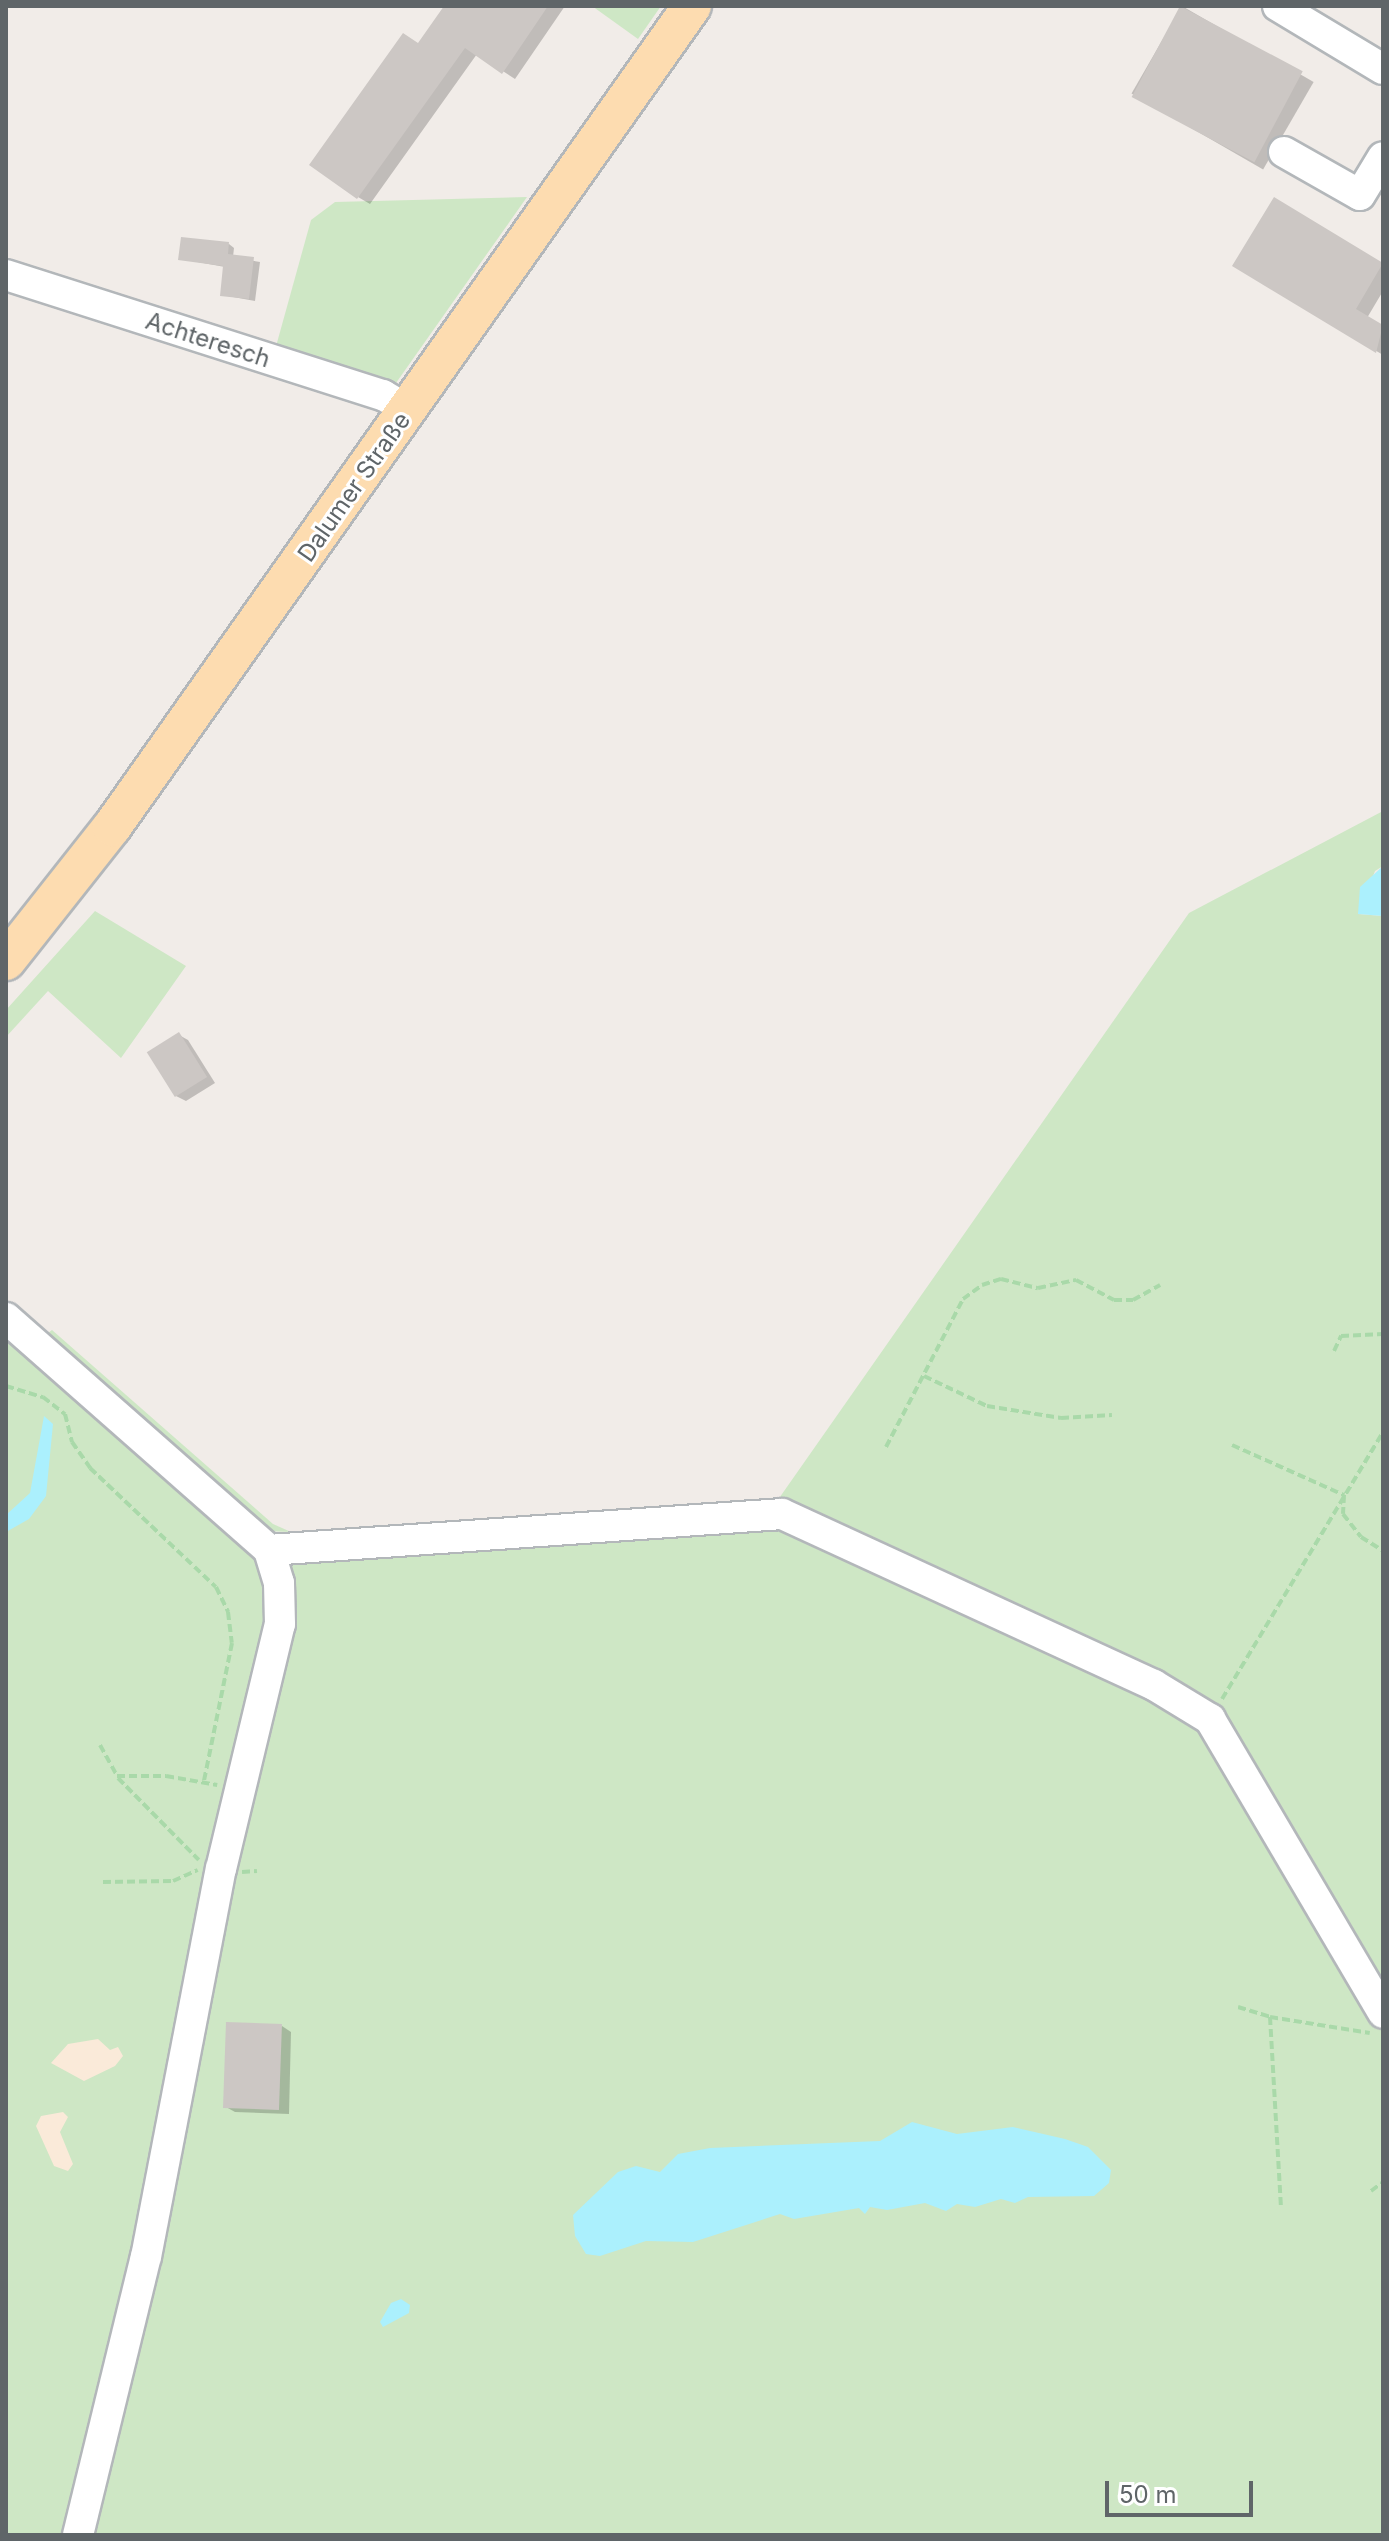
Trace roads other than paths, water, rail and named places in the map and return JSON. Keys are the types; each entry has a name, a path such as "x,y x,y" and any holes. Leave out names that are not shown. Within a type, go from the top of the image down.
{"main road":[{"name":"Dalumer Straße","path":"6,961 112,827 692,6"}],"street":[{"path":"1278,6 1383,69"},
{"path":"1284,152 1360,195 1383,157"},
{"name":"Achteresch","path":"6,275 383,395 408,410"},
{"path":"6,1318 269,1550 279,1583 280,1624 240,1789 146,2257 78,2535"},
{"path":"269,1550 782,1514 1154,1685 1210,1719 1383,2013"}],"water":[{"path":"1383,866 1383,916 1358,914 1360,887"},
{"path":"44,1416 53,1424 46,1496 29,1519 6,1532 6,1515 30,1493"},
{"path":"912,2122 957,2134 1013,2127 1065,2139 1088,2147 1111,2170 1109,2183 1094,2196 1028,2197 1015,2203 1001,2199 975,2207 957,2204 946,2211 925,2203 887,2210 870,2207 865,2214 859,2208 794,2219 780,2214 693,2242 646,2241 600,2256 586,2254 575,2236 573,2215 618,2172 636,2166 660,2172 678,2154 710,2148 880,2141"},
{"path":"401,2299 410,2305 409,2313 383,2327 380,2322 391,2303"}]}
